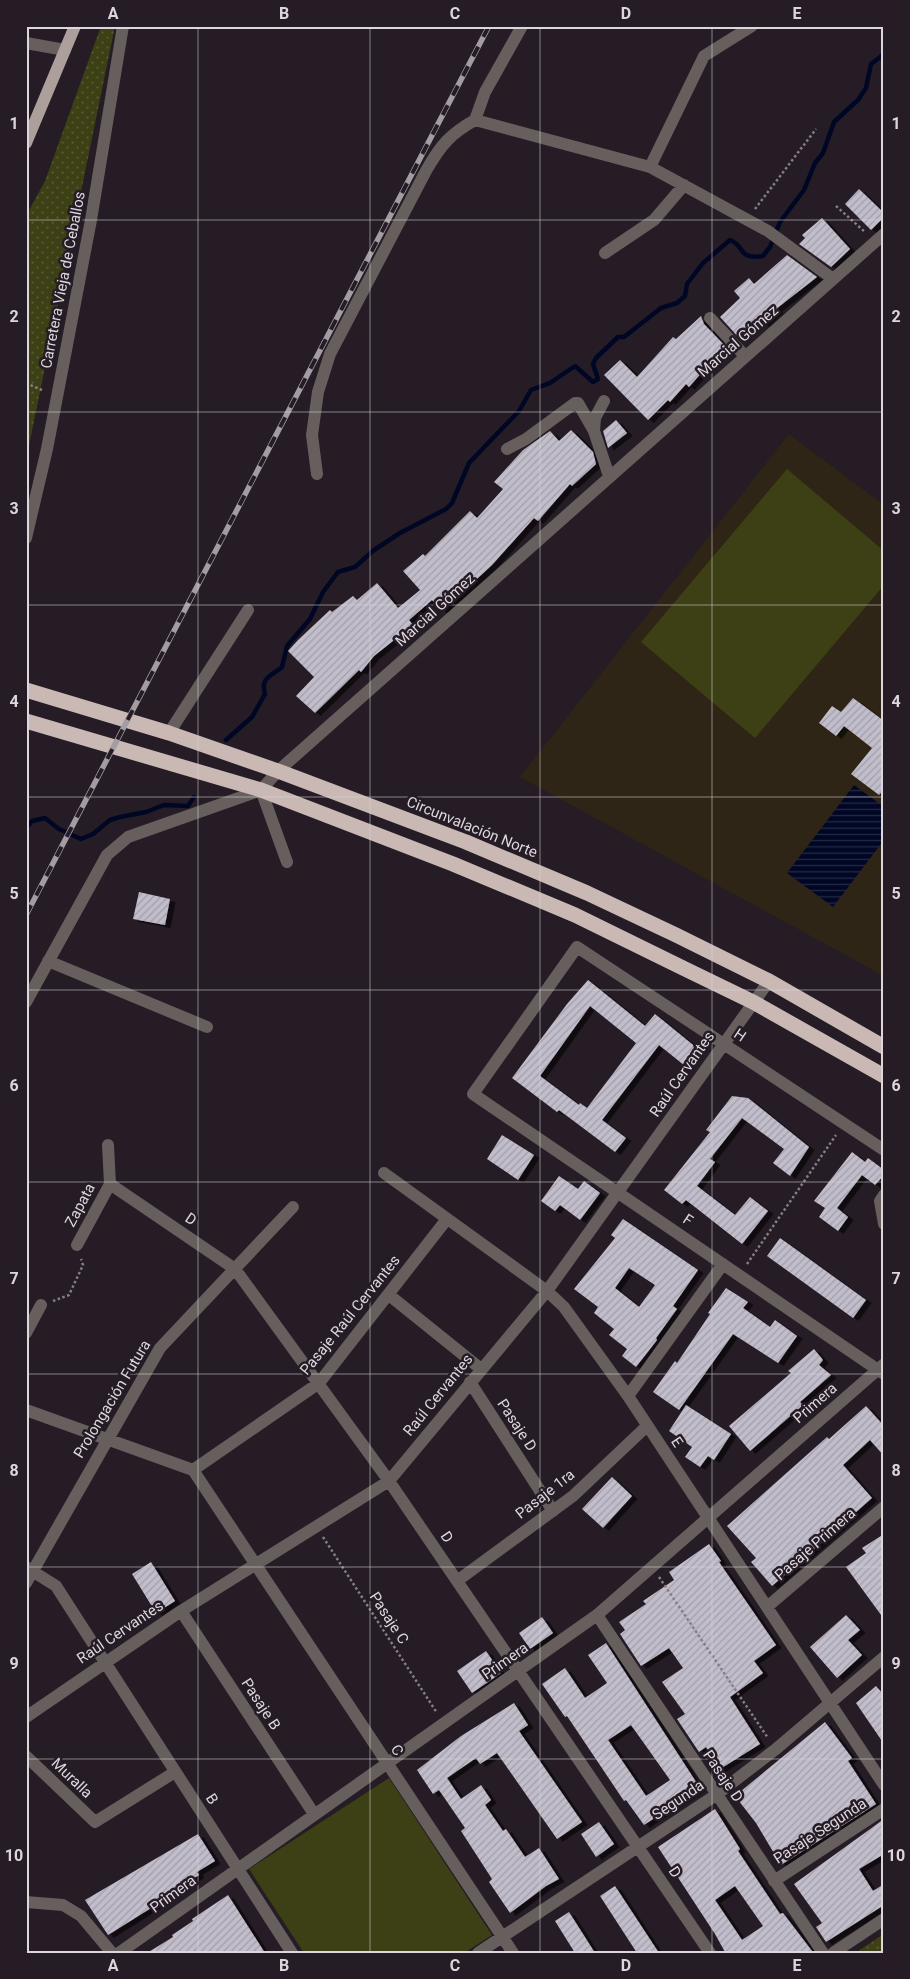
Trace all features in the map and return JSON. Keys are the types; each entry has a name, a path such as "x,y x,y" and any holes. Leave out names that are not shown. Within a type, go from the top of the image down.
{"highway":[{"name":"Circunvalación Norte","path":"26,690 169,733 278,771 466,842 579,889 769,982 884,1047"},
{"path":"26,721 261,790 453,864 575,915 753,1002 884,1076"}],"main road":[{"path":"26,143 65,50 71,28"}],"street":[{"name":"Carretera Vieja de Ceballos","path":"26,538 57,397 92,211 123,26"},
{"path":"317,474 312,435 318,392 330,354 426,169 443,143 456,130 475,120 485,92 522,26"},
{"path":"650,167 704,56 752,26"},
{"path":"26,43 65,50"},
{"path":"475,120 650,167 748,219 783,240 833,279"},
{"path":"604,253 654,220 684,185"},
{"name":"Marcial Gómez","path":"26,1002 107,855 128,837 261,790 278,771 879,238"},
{"path":"710,318 745,356"},
{"path":"594,431 595,418 604,400"},
{"path":"507,449 526,439 575,402 580,405 594,431 609,476"},
{"path":"169,733 248,610"},
{"path":"261,790 287,862"},
{"name":"H","path":"474,1094 577,947 884,1150"},
{"path":"48,961 207,1028"},
{"name":"Raúl Cervantes","path":"26,1717 181,1611 389,1481 547,1291 723,1043 769,982"},
{"name":"F","path":"474,1094 739,1276 882,1369"},
{"path":"108,1145 110,1184"},
{"name":"E","path":"384,1173 547,1291 564,1307 628,1396 884,1785"},
{"name":"Zapata","path":"77,1245 110,1184"},
{"name":"D","path":"110,1184 235,1269 389,1481 710,1953"},
{"path":"884,1195 880,1201 884,1224"},
{"name":"Prolongación Futura","path":"26,1582 29,1569 160,1348 294,1207"},
{"name":"Pasaje Raúl Cervantes","path":"193,1470 319,1383 447,1219"},
{"path":"628,1396 723,1264"},
{"path":"389,1295 481,1369"},
{"path":"26,1333 41,1305"},
{"name":"Primera","path":"119,1953 597,1615 882,1369"},
{"name":"Pasaje D","path":"470,1382 553,1511"},
{"path":"26,1410 193,1470"},
{"name":"Pasaje 1ra","path":"457,1580 573,1496 647,1426"},
{"name":"C","path":"193,1470 513,1953"},
{"name":"Pasaje Primera","path":"767,1607 884,1507"},
{"name":"B","path":"29,1569 56,1586 292,1953"},
{"name":"Pasaje B","path":"181,1611 314,1814"},
{"name":"Pasaje D","path":"597,1615 823,1953"},
{"name":"Segunda","path":"478,1953 716,1795 776,1749 884,1657"},
{"name":"Muralla","path":"26,1756 95,1822 175,1772"},
{"name":"Pasaje Segunda","path":"774,1880 884,1809"},
{"path":"26,1902 63,1905 81,1916 112,1953"},
{"path":"833,1953 884,1919"}],"path":[{"path":"748,219 816,129"},
{"path":"836,206 879,238"},
{"path":"26,383 57,397"},
{"path":"739,1276 844,1124"},
{"name":"Zapata","path":"41,1305 69,1295 83,1265 77,1245"},
{"name":"Pasaje C","path":"315,1526 444,1723"},
{"path":"653,1567 776,1749"}],"shaded area":[{"path":"101,26 115,26 26,460 26,216 45,181"},
{"path":"789,434 884,505 884,976 520,777"},
{"path":"787,469 884,551 884,585 755,738 641,642"},
{"path":"389,1778 492,1935 464,1953 304,1953 249,1869"},
{"path":"884,1934 884,1953 855,1953"}],"water":[{"path":"854,785 884,807 884,840 833,907 787,873"}],"building":[{"path":"859,189 884,213 884,217 871,230 845,204"},
{"path":"822,218 850,249 831,267 799,244 805,238 802,235"},
{"path":"787,255 817,277 776,309 778,310 763,324 760,320 740,339 720,317 740,298 734,291 749,278 754,284"},
{"path":"701,316 704,324 728,349 712,365 710,363 689,387 686,384 670,402 668,400 648,420 604,375 620,360 637,377 673,337 676,339"},
{"path":"616,420 627,433 608,448 603,431"},
{"path":"571,430 593,452 596,464 572,486 570,484 538,521 534,518 492,565 442,611 432,600 409,620 413,625 374,656 361,672 359,670 315,713 296,696 314,677 288,651 298,640 330,610 332,612 353,596 357,600 377,583 398,608 420,590 403,571 423,554 425,556 470,511 477,518 503,489 494,482 523,450 550,431 559,441"},
{"path":"853,698 884,721 884,789 879,795 851,774 872,748 844,726 836,736 819,723 832,706 841,712"},
{"path":"139,892 170,899 165,925 133,919"},
{"path":"588,980 645,1026 655,1014 698,1049 685,1066 659,1045 602,1120 626,1138 615,1152 512,1078 567,1004","holes":["590,1006 636,1043 587,1108 580,1103 579,1105 540,1076"]},
{"path":"732,1096 748,1098 809,1147 790,1176 773,1163 784,1149 742,1118 710,1159 715,1162 697,1186 735,1215 750,1197 768,1211 742,1244 686,1200 682,1204 664,1190 710,1132 706,1130"},
{"path":"502,1135 534,1155 518,1180 487,1159"},
{"path":"852,1152 865,1162 868,1158 884,1170 884,1175 875,1185 862,1175 837,1208 848,1217 838,1231 819,1217 825,1208 814,1201"},
{"path":"559,1176 578,1189 584,1181 600,1193 580,1220 560,1205 555,1211 541,1201"},
{"path":"623,1219 698,1270 673,1306 677,1309 656,1338 657,1340 636,1367 622,1356 627,1349 609,1335 614,1329 594,1313 598,1307 574,1289 615,1238 611,1235","holes":["629,1268 655,1285 639,1307 615,1288"]},
{"path":"780,1238 866,1300 853,1318 767,1256"},
{"path":"726,1288 748,1302 743,1308 770,1327 775,1320 797,1336 778,1363 733,1334 679,1410 653,1392 675,1361 677,1363"},
{"path":"814,1349 823,1360 819,1365 831,1375 800,1402 803,1405 750,1451 729,1426 791,1373 788,1371"},
{"path":"686,1405 731,1434 714,1460 708,1456 700,1467 685,1457 692,1447 669,1431"},
{"path":"866,1406 884,1426 884,1456 870,1440 843,1465 872,1498 772,1586 751,1562 756,1558 727,1526 827,1437 829,1439"},
{"path":"612,1477 632,1496 603,1528 582,1509"},
{"path":"884,1534 884,1619 846,1567 866,1553 862,1548"},
{"path":"709,1544 721,1561 719,1562 776,1645 754,1661 763,1673 730,1697 760,1744 720,1769 706,1747 699,1752 677,1719 685,1714 662,1682 683,1668 669,1648 641,1666 620,1634 625,1630 619,1622 646,1604 643,1601 674,1580 669,1572"},
{"path":"151,1562 175,1601 156,1613 132,1574"},
{"path":"846,1615 860,1630 848,1640 862,1655 837,1678 810,1647"},
{"path":"542,1617 553,1633 530,1649 519,1633"},
{"path":"606,1643 700,1788 644,1825 626,1800 624,1801 567,1716 565,1717 542,1684 565,1668 585,1698 607,1683 588,1655","holes":["631,1725 670,1780 646,1796 608,1740"]},
{"path":"486,1651 501,1673 472,1693 457,1671"},
{"path":"876,1686 884,1695 884,1744 856,1703"},
{"path":"514,1703 528,1725 519,1731 582,1822 557,1839 497,1753 480,1764 476,1758 447,1778 461,1799 481,1785 491,1800 485,1805 503,1831 506,1829 525,1857 539,1848 559,1879 546,1886 510,1913 489,1882 492,1879 461,1831 465,1828 439,1790 433,1794 417,1770 461,1736"},
{"path":"825,1722 852,1758 848,1761 876,1804 781,1865 756,1823 735,1796"},
{"path":"715,1809 740,1849 738,1851 780,1914 783,1913 812,1951 724,1953 715,1934 658,1847","holes":["735,1886 763,1926 742,1940 715,1900"]},
{"path":"884,1819 884,1854 859,1869 873,1891 884,1884 884,1905 826,1942 816,1927 822,1923 794,1884"},
{"path":"599,1822 614,1844 596,1857 581,1834"},
{"path":"198,1834 215,1861 197,1872 199,1875 157,1900 159,1903 108,1935 85,1900"},
{"path":"615,1886 659,1953 637,1953 600,1896"},
{"path":"228,1895 265,1953 147,1953 173,1937 172,1935 193,1921 192,1919"},
{"path":"569,1912 595,1953 575,1953 555,1921"}],"waterway":[{"path":"226,740 252,717 265,694 264,684 266,680 282,667 287,646 310,619 323,592 338,572 355,567 374,550 400,533 446,509 452,503 469,463 519,411 531,390 550,383 575,366 593,382 598,379 593,364 596,358 618,337 624,337 661,308 677,303 685,296 687,284 703,263 730,240 749,256 763,256 770,247 780,222 804,190 815,163 823,153 834,122 858,100 866,88 871,64 884,54"},
{"path":"26,828 32,821 45,818 59,829 81,839 93,834 110,820 146,812 164,805 188,806 194,797"}],"railway":[{"path":"26,915 489,26"}]}
